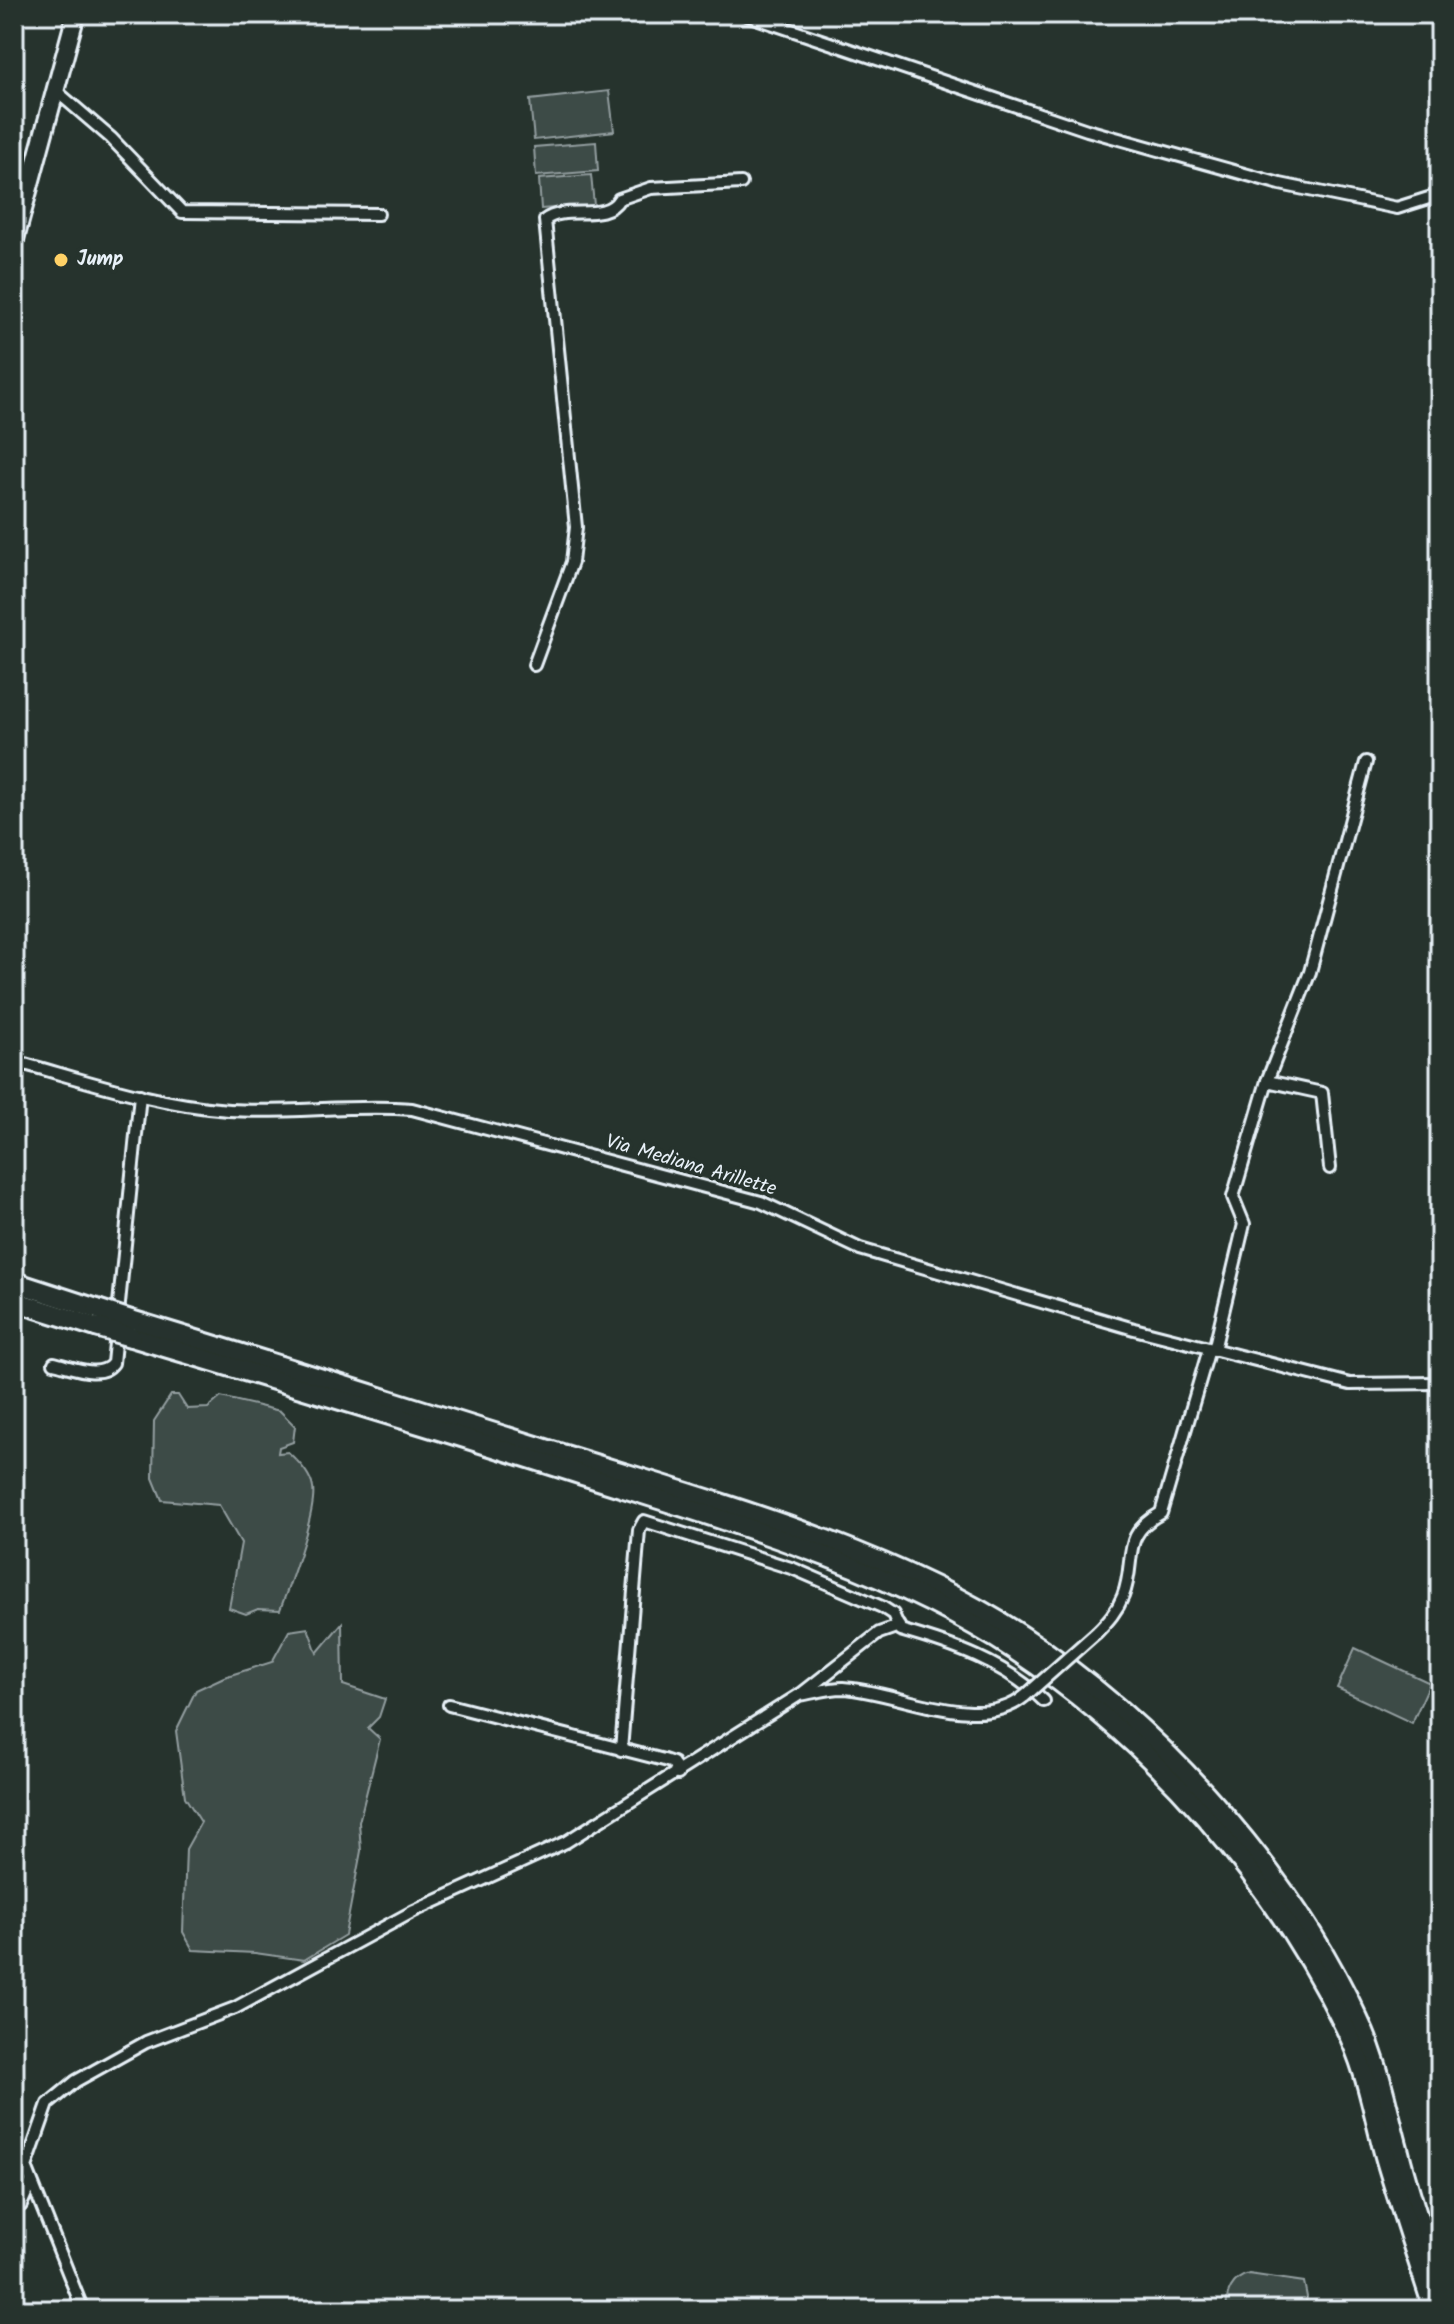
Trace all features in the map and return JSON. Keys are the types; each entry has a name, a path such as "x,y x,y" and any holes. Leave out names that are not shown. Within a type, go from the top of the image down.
{"highway":[{"path":"14,1282 97,1318"},
{"path":"14,1301 131,1328 769,1537 881,1580 952,1614 1015,1650 1132,1741 1236,1854 1294,1934 1345,2027 1370,2085 1385,2156 1435,2294"}],"main road":[{"path":"14,243 76,14"}],"street":[{"path":"744,14 1087,130 1280,184 1397,208 1432,197 1440,190"},
{"path":"55,90 111,138 182,212 378,214"},
{"path":"534,665 572,562 576,527 545,220 552,214 603,210 615,206 619,199 651,188 741,183"},
{"path":"799,1695 841,1688 978,1713 1013,1706 1112,1617 1124,1593 1130,1545 1139,1530 1161,1513 1212,1349 1244,1224 1233,1197 1267,1081 1310,972 1366,762"},
{"name":"Via Mediana Arillette","path":"14,1061 140,1095 230,1110 367,1105 412,1109 761,1202 860,1249 1212,1349 1350,1384 1440,1383"},
{"path":"1267,1081 1322,1093 1330,1168"},
{"path":"54,1363 99,1372 108,1370 113,1363 140,1095"},
{"path":"621,1750 639,1530 644,1521 821,1580 882,1607 893,1614 900,1630 951,1643 1018,1677 1044,1701"},
{"path":"83,2310 26,2167 48,2104 76,2081 146,2042 235,2008 414,1911 543,1854 678,1774 799,1695 879,1633 899,1626"},
{"path":"449,1705 673,1763 678,1774"},
{"path":"14,2151 17,2161 26,2167"},
{"path":"14,2203 21,2205 31,2182"}],"shaded area":[{"path":"609,91 614,131 534,140 530,100"},
{"path":"596,142 598,171 536,176 534,147"},
{"path":"591,175 594,205 541,209 539,179"},
{"path":"171,1395 178,1395 187,1409 208,1408 221,1397 280,1411 295,1426 293,1442 279,1447 278,1453 288,1452 304,1468 312,1483 313,1499 301,1549 280,1610 258,1609 246,1614 229,1608 241,1543 219,1505 162,1500 153,1478 154,1421"},
{"path":"342,1623 343,1685 385,1699 379,1717 368,1728 380,1739 359,1822 361,1851 345,1935 304,1960 255,1953 193,1950 183,1932 186,1849 201,1822 185,1797 176,1731 196,1690 224,1677 272,1662 289,1631 308,1628 317,1653"},
{"path":"1355,1648 1430,1683 1412,1723 1337,1688"},
{"path":"1249,2274 1304,2282 1307,2297 1304,2310 1227,2310 1231,2288 1238,2279"}],"place":[{"name":"Jump","path":"61,260"}]}
